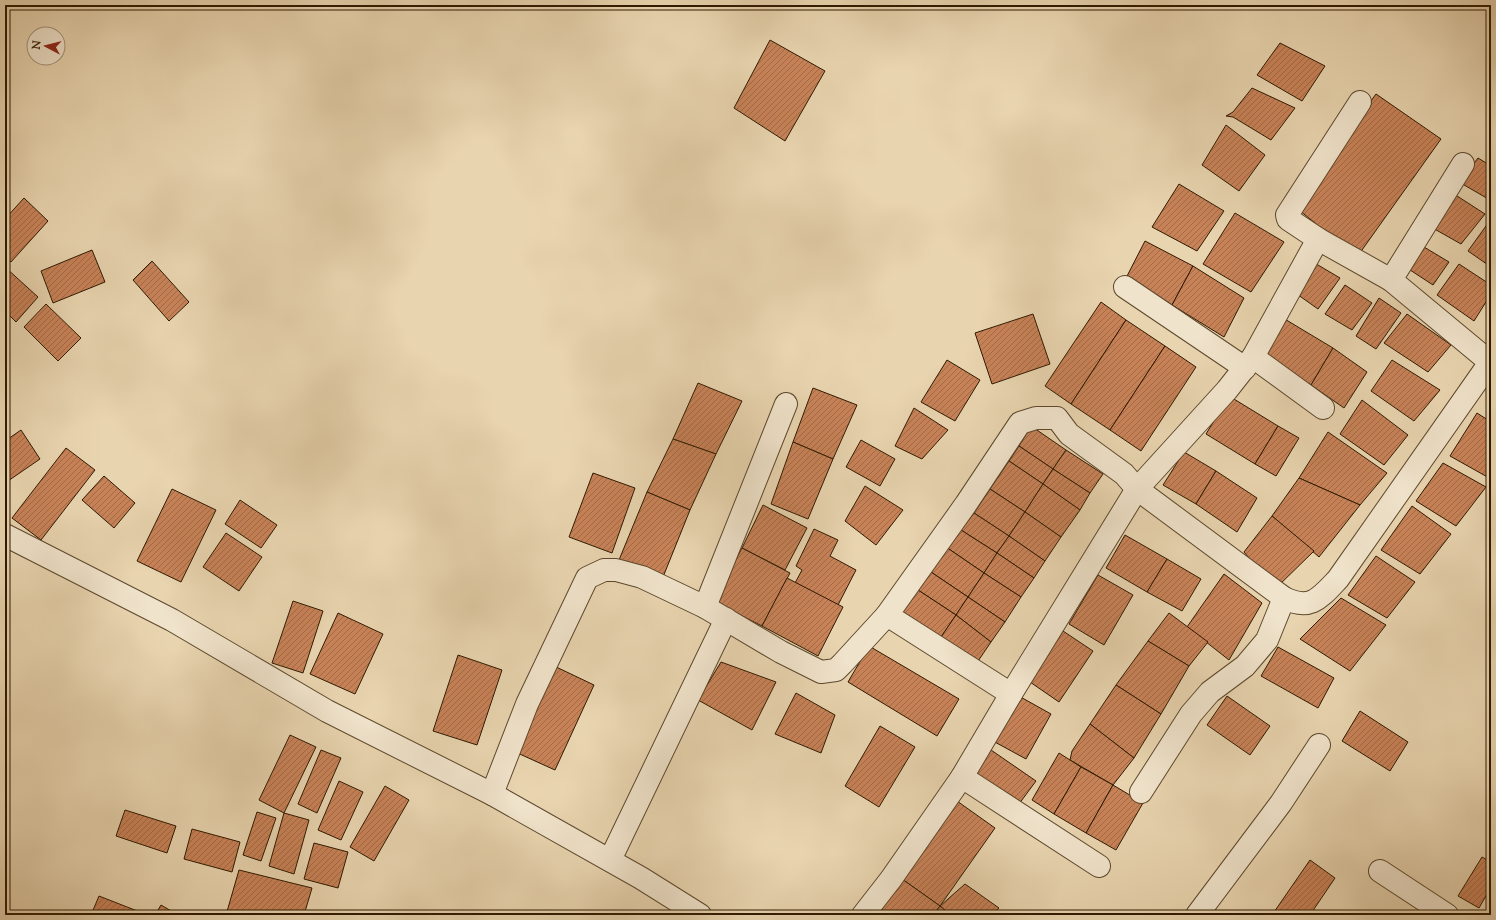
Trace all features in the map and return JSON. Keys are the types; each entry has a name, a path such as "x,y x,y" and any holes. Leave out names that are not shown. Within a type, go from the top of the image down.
{"street":[{"path":"492,794 527,704 587,578 604,570 616,570 642,577 705,607 805,665 821,672 836,670 887,615 966,504 1020,423 1036,418 1057,418 1070,434 1124,474 1137,489 1284,598 1294,603 1308,604 1319,599 1338,579 1491,362 1391,280 1318,239 1288,219 1287,215 1360,102"},
{"path":"1391,280 1463,164"},
{"path":"863,915 891,879 962,777 1011,694 1137,489 1227,390 1249,362 1318,239"},
{"path":"1126,287 1322,408"},
{"path":"705,607 786,404"},
{"path":"5,536 172,620 326,710 492,794 610,860 700,915"},
{"path":"1141,792 1191,714 1205,697 1245,666 1268,640 1284,598"},
{"path":"887,615 1011,694"},
{"path":"610,860 726,619"},
{"path":"1197,915 1281,803 1319,745"},
{"path":"962,777 1099,866"},
{"path":"1380,871 1447,915"}],"building":[{"path":"770,40 825,71 785,141 734,108"},
{"path":"1280,43 1325,66 1302,101 1257,75"},
{"path":"1252,88 1295,108 1271,140 1233,117 1226,116 1233,112"},
{"path":"1376,94 1441,139 1357,257 1294,206"},
{"path":"1226,125 1265,155 1239,191 1202,165"},
{"path":"1478,158 1491,166 1490,200 1459,182"},
{"path":"1179,184 1224,211 1197,251 1152,227"},
{"path":"1454,194 1485,214 1461,244 1431,227"},
{"path":"24,198 48,221 11,262 5,256 5,219"},
{"path":"1235,213 1284,242 1251,292 1203,264"},
{"path":"1491,219 1491,267 1468,251"},
{"path":"1145,241 1193,266 1172,305 1125,280"},
{"path":"1424,247 1449,262 1433,285 1407,268"},
{"path":"92,250 105,282 53,303 41,271"},
{"path":"152,261 189,302 169,321 133,280"},
{"path":"1313,262 1340,278 1318,309 1294,292"},
{"path":"1459,264 1491,285 1491,294 1474,321 1437,295"},
{"path":"1193,266 1244,298 1224,337 1172,305"},
{"path":"5,267 38,297 16,322 5,311"},
{"path":"1345,285 1372,303 1352,330 1325,314"},
{"path":"1379,298 1401,313 1376,349 1356,336"},
{"path":"1101,302 1126,320 1071,404 1045,386"},
{"path":"46,304 81,338 58,361 24,327"},
{"path":"1033,314 1050,364 992,384 975,333"},
{"path":"1407,314 1451,345 1428,372 1384,343"},
{"path":"1283,318 1333,348 1311,385 1260,354"},
{"path":"1126,320 1165,346 1110,430 1071,404"},
{"path":"1165,346 1196,367 1141,451 1110,430"},
{"path":"1333,348 1367,372 1344,408 1311,385"},
{"path":"947,360 980,380 955,421 921,402"},
{"path":"1392,360 1440,390 1414,421 1371,391"},
{"path":"698,383 742,401 716,454 673,439"},
{"path":"813,388 857,405 833,459 793,442"},
{"path":"1229,396 1278,426 1255,464 1206,434"},
{"path":"1362,400 1408,435 1384,465 1340,434"},
{"path":"914,408 948,430 922,459 895,446"},
{"path":"1477,413 1491,422 1491,479 1450,456"},
{"path":"1031,426 1066,450 1053,469 1019,446"},
{"path":"1278,426 1299,438 1276,476 1255,464"},
{"path":"21,430 40,459 5,483 5,441"},
{"path":"1328,432 1387,473 1360,505 1299,478"},
{"path":"673,439 716,454 690,510 647,492"},
{"path":"861,440 895,459 880,486 846,467"},
{"path":"793,442 833,459 808,519 771,504"},
{"path":"1019,446 1053,469 1043,484 1009,461"},
{"path":"66,448 95,470 41,540 12,518"},
{"path":"1066,450 1103,474 1090,493 1053,469"},
{"path":"1184,452 1216,471 1196,504 1163,485"},
{"path":"1009,461 1043,484 1025,512 990,489"},
{"path":"1443,463 1486,487 1456,526 1416,501"},
{"path":"1053,469 1090,493 1080,510 1043,484"},
{"path":"1216,471 1257,498 1237,532 1196,504"},
{"path":"593,473 635,488 612,553 569,537"},
{"path":"104,476 135,503 114,528 82,500"},
{"path":"1299,478 1360,505 1319,557 1272,516"},
{"path":"1043,484 1080,510 1061,537 1025,512"},
{"path":"865,486 903,510 876,545 845,521"},
{"path":"172,489 216,510 181,582 137,561"},
{"path":"990,489 1025,512 1009,536 974,513"},
{"path":"647,492 690,510 663,577 619,560"},
{"path":"240,500 277,525 261,548 225,524"},
{"path":"763,505 807,528 785,570 742,548"},
{"path":"1412,506 1451,534 1420,574 1381,550"},
{"path":"1025,512 1061,537 1045,561 1009,536"},
{"path":"974,513 1009,536 997,553 961,530"},
{"path":"1272,516 1314,551 1275,589 1244,552"},
{"path":"814,529 838,540 830,556 856,570 838,605 795,583 802,570 796,566"},
{"path":"961,530 997,553 984,573 943,545"},
{"path":"226,533 262,557 239,591 203,567"},
{"path":"1125,535 1167,559 1147,592 1106,568"},
{"path":"1009,536 1045,561 1034,578 997,553"},
{"path":"943,545 984,573 968,597 928,570"},
{"path":"742,548 790,573 762,626 714,602"},
{"path":"997,553 1034,578 1021,597 984,573"},
{"path":"1376,556 1415,582 1387,618 1348,595"},
{"path":"1167,559 1201,579 1182,611 1147,592"},
{"path":"928,570 968,597 956,615 915,588"},
{"path":"984,573 1021,597 1005,622 968,597"},
{"path":"1224,574 1262,603 1229,660 1187,627"},
{"path":"1098,575 1133,595 1104,645 1069,624"},
{"path":"787,578 843,607 818,656 762,626"},
{"path":"915,588 956,615 939,640 899,612"},
{"path":"968,597 1005,622 991,642 956,615"},
{"path":"1341,598 1386,625 1350,671 1300,639"},
{"path":"293,601 323,611 303,673 272,663"},
{"path":"338,613 383,634 355,694 310,674"},
{"path":"1169,613 1208,642 1189,666 1148,641"},
{"path":"956,615 991,642 974,667 939,640"},
{"path":"1063,631 1093,651 1059,702 1030,682"},
{"path":"1148,641 1189,666 1161,714 1116,685"},
{"path":"869,646 959,699 937,736 848,682"},
{"path":"1278,647 1334,678 1318,708 1261,676"},
{"path":"458,655 502,670 477,745 433,731"},
{"path":"721,662 776,682 752,730 698,700"},
{"path":"552,665 594,685 555,770 513,751"},
{"path":"1116,685 1161,714 1134,758 1090,724"},
{"path":"796,693 835,715 821,753 775,734"},
{"path":"1017,695 1051,714 1026,759 993,741"},
{"path":"1227,696 1270,726 1250,755 1207,725"},
{"path":"1360,711 1408,742 1390,771 1342,741"},
{"path":"1090,724 1134,758 1113,785 1070,760 1072,751"},
{"path":"880,726 915,747 879,807 845,786"},
{"path":"290,735 316,747 284,813 259,800"},
{"path":"321,750 341,758 317,813 298,804"},
{"path":"991,750 1036,781 1016,808 973,778"},
{"path":"1059,753 1081,767 1054,814 1032,800"},
{"path":"1081,767 1113,785 1086,833 1054,814"},
{"path":"339,781 363,792 341,840 318,830"},
{"path":"1113,785 1143,803 1116,850 1086,833"},
{"path":"385,786 409,800 374,861 350,847"},
{"path":"957,801 995,828 940,906 902,879"},
{"path":"125,810 176,826 167,853 116,836"},
{"path":"257,812 276,818 261,861 243,855"},
{"path":"284,813 309,820 294,874 269,866"},
{"path":"192,829 240,842 232,872 184,859"},
{"path":"314,843 348,852 338,888 304,879"},
{"path":"1482,857 1491,862 1491,887 1479,908 1458,896"},
{"path":"1310,860 1335,878 1310,915 1272,915"},
{"path":"239,870 312,888 304,915 226,915"},
{"path":"902,879 940,906 933,915 875,915"},
{"path":"965,884 999,908 991,915 951,915 940,906"},
{"path":"99,896 145,914 145,915 91,915"},
{"path":"161,905 178,915 155,915"},
{"path":"940,906 951,915 933,915"},
{"path":"5,911 14,915 5,915"}]}
